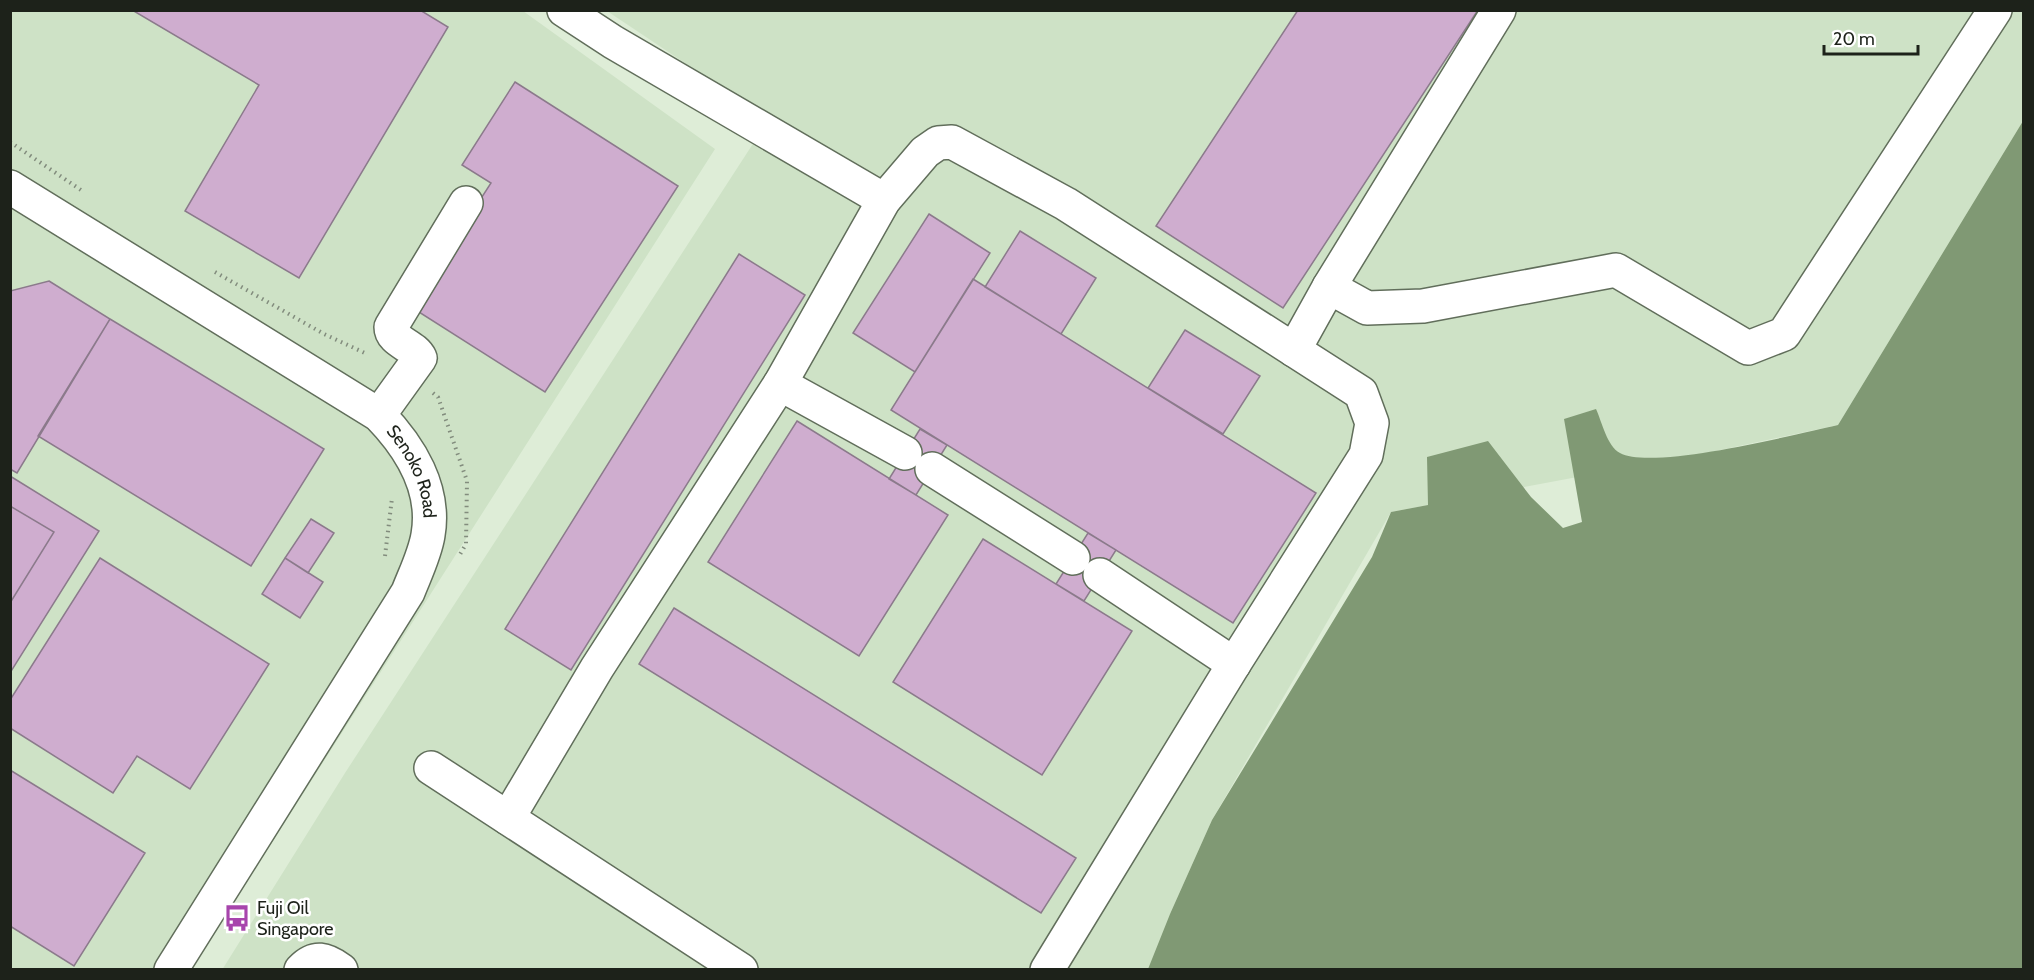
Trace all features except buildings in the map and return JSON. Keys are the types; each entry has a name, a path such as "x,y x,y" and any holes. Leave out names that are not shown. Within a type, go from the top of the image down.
{"street":[{"path":"564,10 613,42 885,200"},
{"path":"1294,350 1329,287 1499,10"},
{"path":"1329,287 1367,308 1423,306 1616,270 1748,348 1784,334 1995,10"},
{"path":"508,818 597,668 780,384 885,200 925,152 938,143 952,142 1066,204 1361,393 1372,423 1366,455 1234,664 1047,969"},
{"name":"Senoko Road","path":"10,187 380,415 402,438 426,486 428,535 408,592 171,969"},
{"path":"380,415 420,358 418,352 395,336 391,327 466,203"},
{"path":"780,384 919,461 1073,558"},
{"path":"1100,575 1234,664"},
{"path":"431,768 741,969"},
{"path":"301,969 317,959 327,960 341,969"}],"path":[{"path":"10,142 86,192"},
{"path":"212,270 324,334 410,375 438,397 467,481 465,544 453,565"},
{"path":"384,566 393,496"}],"shaded area":[{"path":"10,11 523,11 715,149 191,969 11,969"},
{"path":"607,11 2023,11 2023,121 1838,425 1711,452 1391,512 1212,820 1148,969 222,970 345,773 769,119"},
{"path":"2023,121 2023,969 1148,969 1212,820 1372,557 1391,512 1428,505 1427,457 1488,441 1531,497 1563,528 1582,522 1564,419 1596,409 1615,450 1637,457 1662,457 1726,449 1838,425"}],"place":[{"name":"Fuji Oil Singapore","path":"237,918"}]}
